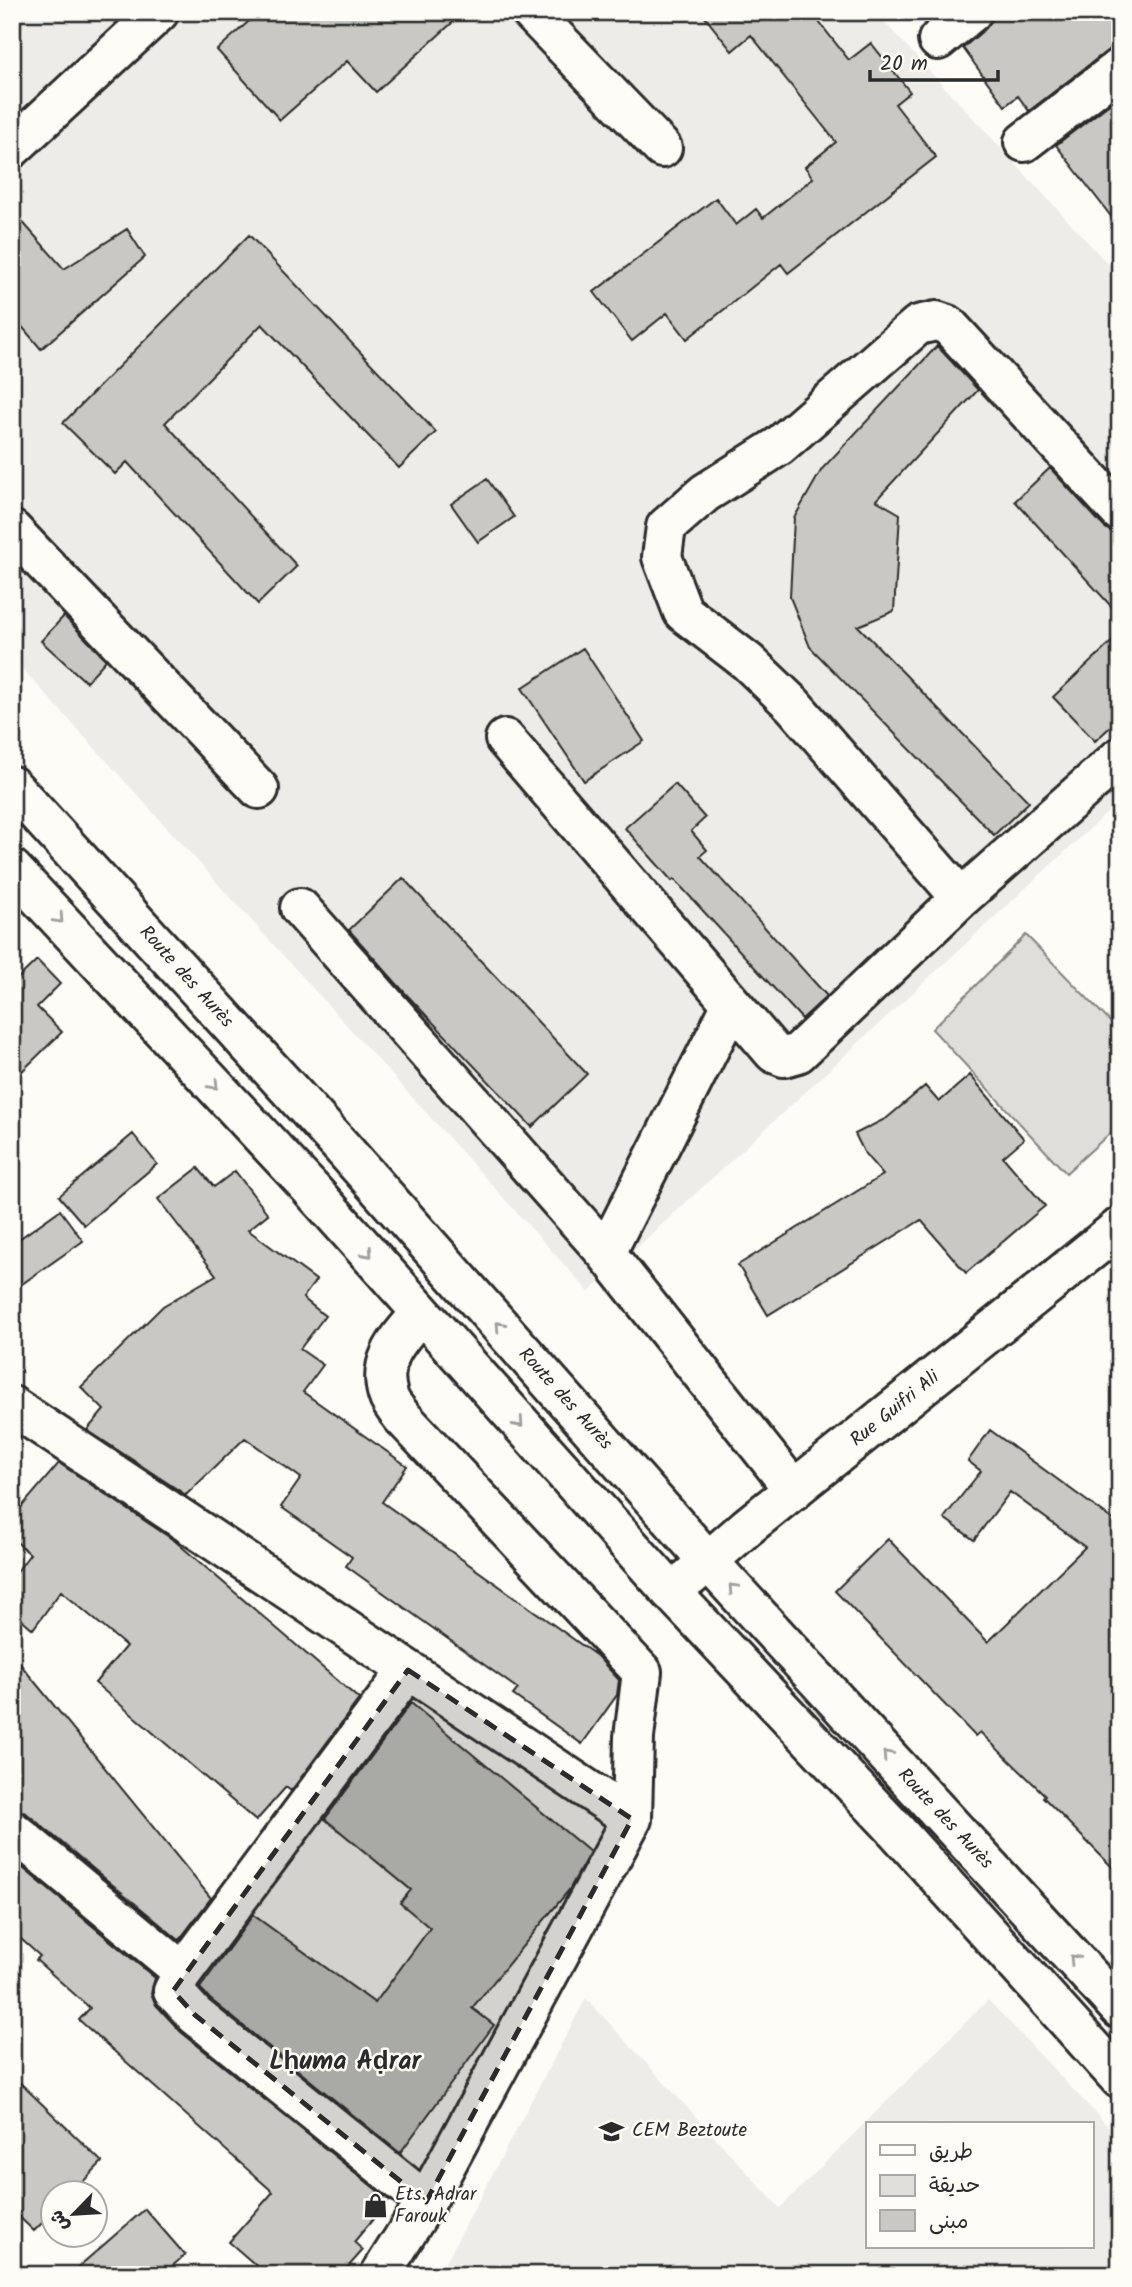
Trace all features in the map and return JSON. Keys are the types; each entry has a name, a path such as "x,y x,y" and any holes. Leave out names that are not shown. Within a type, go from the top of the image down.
{"street":[{"path":"12,148 159,12"},
{"path":"531,12 662,148"},
{"path":"938,40 972,12"},
{"path":"1024,142 1120,68"},
{"path":"961,898 793,705 748,662 683,612 662,556 666,527 705,493 779,446 918,325 936,321 948,325 1120,512"},
{"path":"12,530 259,789"},
{"path":"505,740 774,1053 783,1057 798,1053 961,898 1120,757"},
{"name":"Route des Aurès","path":"12,786 348,1155 707,1560 1120,2009"},
{"path":"12,869 311,1189 672,1593 893,1827 1120,2079"},
{"path":"300,908 606,1253 793,1490"},
{"path":"606,1253 732,1004"},
{"name":"Rue Guifri Ali","path":"672,1593 707,1560 1120,1227"},
{"path":"380,2275 426,2202 632,1819 634,1737 642,1672 403,1418 388,1396 385,1365 393,1345 421,1313"},
{"path":"12,1406 632,1819"},
{"path":"408,1670 183,1972 173,1991 195,2015 426,2202"},
{"path":"12,1830 183,1972"}],"highlighted area":[{"path":"408,1670 632,1819 426,2202 195,2015 173,1991"}],"shaded area":[{"path":"17,12 875,12 1120,277 1120,801 589,1292 12,657 12,17"},
{"name":"CEM Beztoute","path":"586,1998 780,2208 866,2122 988,2000 1120,2139 1120,2275 439,2275"}],"green space":[{"path":"1026,935 1120,1032 1120,1124 1066,1173 932,1029"}],"building":[{"path":"259,12 464,12 376,92 347,61 280,120 217,50"},
{"path":"701,12 811,12 849,60 871,43 910,92 895,104 936,157 788,273 781,264 687,339 667,313 632,341 594,292 716,198 736,225 756,209 763,218 813,178 805,167 836,142 751,35 732,51"},
{"path":"993,12 1120,12 1120,47 1107,51 1029,111 1018,96 1005,106 963,48 986,28 992,20"},
{"path":"1120,96 1120,228 1056,145"},
{"path":"12,210 64,269 127,229 145,257 41,349 12,315"},
{"path":"249,235 436,432 399,468 262,324 165,423 297,566 258,604 127,462 115,474 63,423"},
{"path":"937,346 978,390 876,500 900,514 894,611 858,626 1029,802 994,835 810,647 790,597 794,518 822,469"},
{"path":"1050,468 1104,527 1113,533 1120,533 1120,616 1015,501"},
{"path":"487,479 514,517 478,542 451,504"},
{"path":"64,616 106,660 86,682 41,641"},
{"path":"1120,634 1120,718 1095,741 1053,697"},
{"path":"583,648 644,741 584,781 522,688"},
{"path":"675,784 705,818 691,831 707,850 700,856 827,996 802,1019 625,828"},
{"path":"403,878 587,1074 532,1127 349,930"},
{"path":"37,960 60,984 37,1007 62,1032 12,1081 12,981"},
{"path":"970,1075 1024,1139 1003,1157 1045,1206 966,1273 921,1220 768,1315 738,1265 883,1175 865,1154 855,1134 887,1118 925,1086 939,1102"},
{"path":"133,1134 157,1164 84,1225 59,1196"},
{"path":"198,1168 214,1187 235,1171 268,1214 248,1230 316,1280 303,1298 325,1316 300,1349 323,1365 303,1392 407,1466 382,1502 597,1656 619,1680 617,1695 582,1744 513,1695 518,1689 346,1566 352,1557 281,1507 301,1478 245,1438 186,1495 87,1430 104,1410 81,1387 163,1306 216,1275 158,1199"},
{"path":"60,1210 83,1241 12,1291 12,1244"},
{"path":"990,1430 1113,1520 1120,1513 1120,1875 1043,1797 1045,1795 980,1732 975,1736 835,1591 888,1539 988,1642 1085,1547 1010,1492 974,1540 944,1518 981,1471 968,1461"},
{"path":"59,1463 175,1541 359,1699 291,1791 286,1787 256,1821 95,1683 126,1646 61,1591 33,1629 12,1611 12,1578 30,1554 12,1538 12,1518"},
{"path":"12,1654 211,1898 179,1940 26,1813 12,1809"},
{"path":"411,1703 590,1852 569,1890 472,2008 494,2025 400,2153 210,1999 200,1988 253,1915 375,2003 430,1928 400,1903 411,1890 325,1819"},
{"path":"12,1859 155,1978 151,1993 156,2005 181,2032 389,2200 354,2242 363,2250 341,2275 267,2275 229,2242 273,2192 79,2020 90,2008 36,1960 40,1956 12,1931"},
{"path":"12,2075 102,2162 87,2178 38,2178 38,2227 34,2231 12,2210"},
{"path":"145,2209 185,2255 162,2275 69,2275 100,2248 108,2248 108,2241"}],"place":[{"name":"CEM Beztoute","path":"612,2131"},
{"name":"Ets. Adrar Farouk","path":"375,2206"}],"district":[{"name":"Lḥuma Aḍrar","path":"345,2062"}]}
